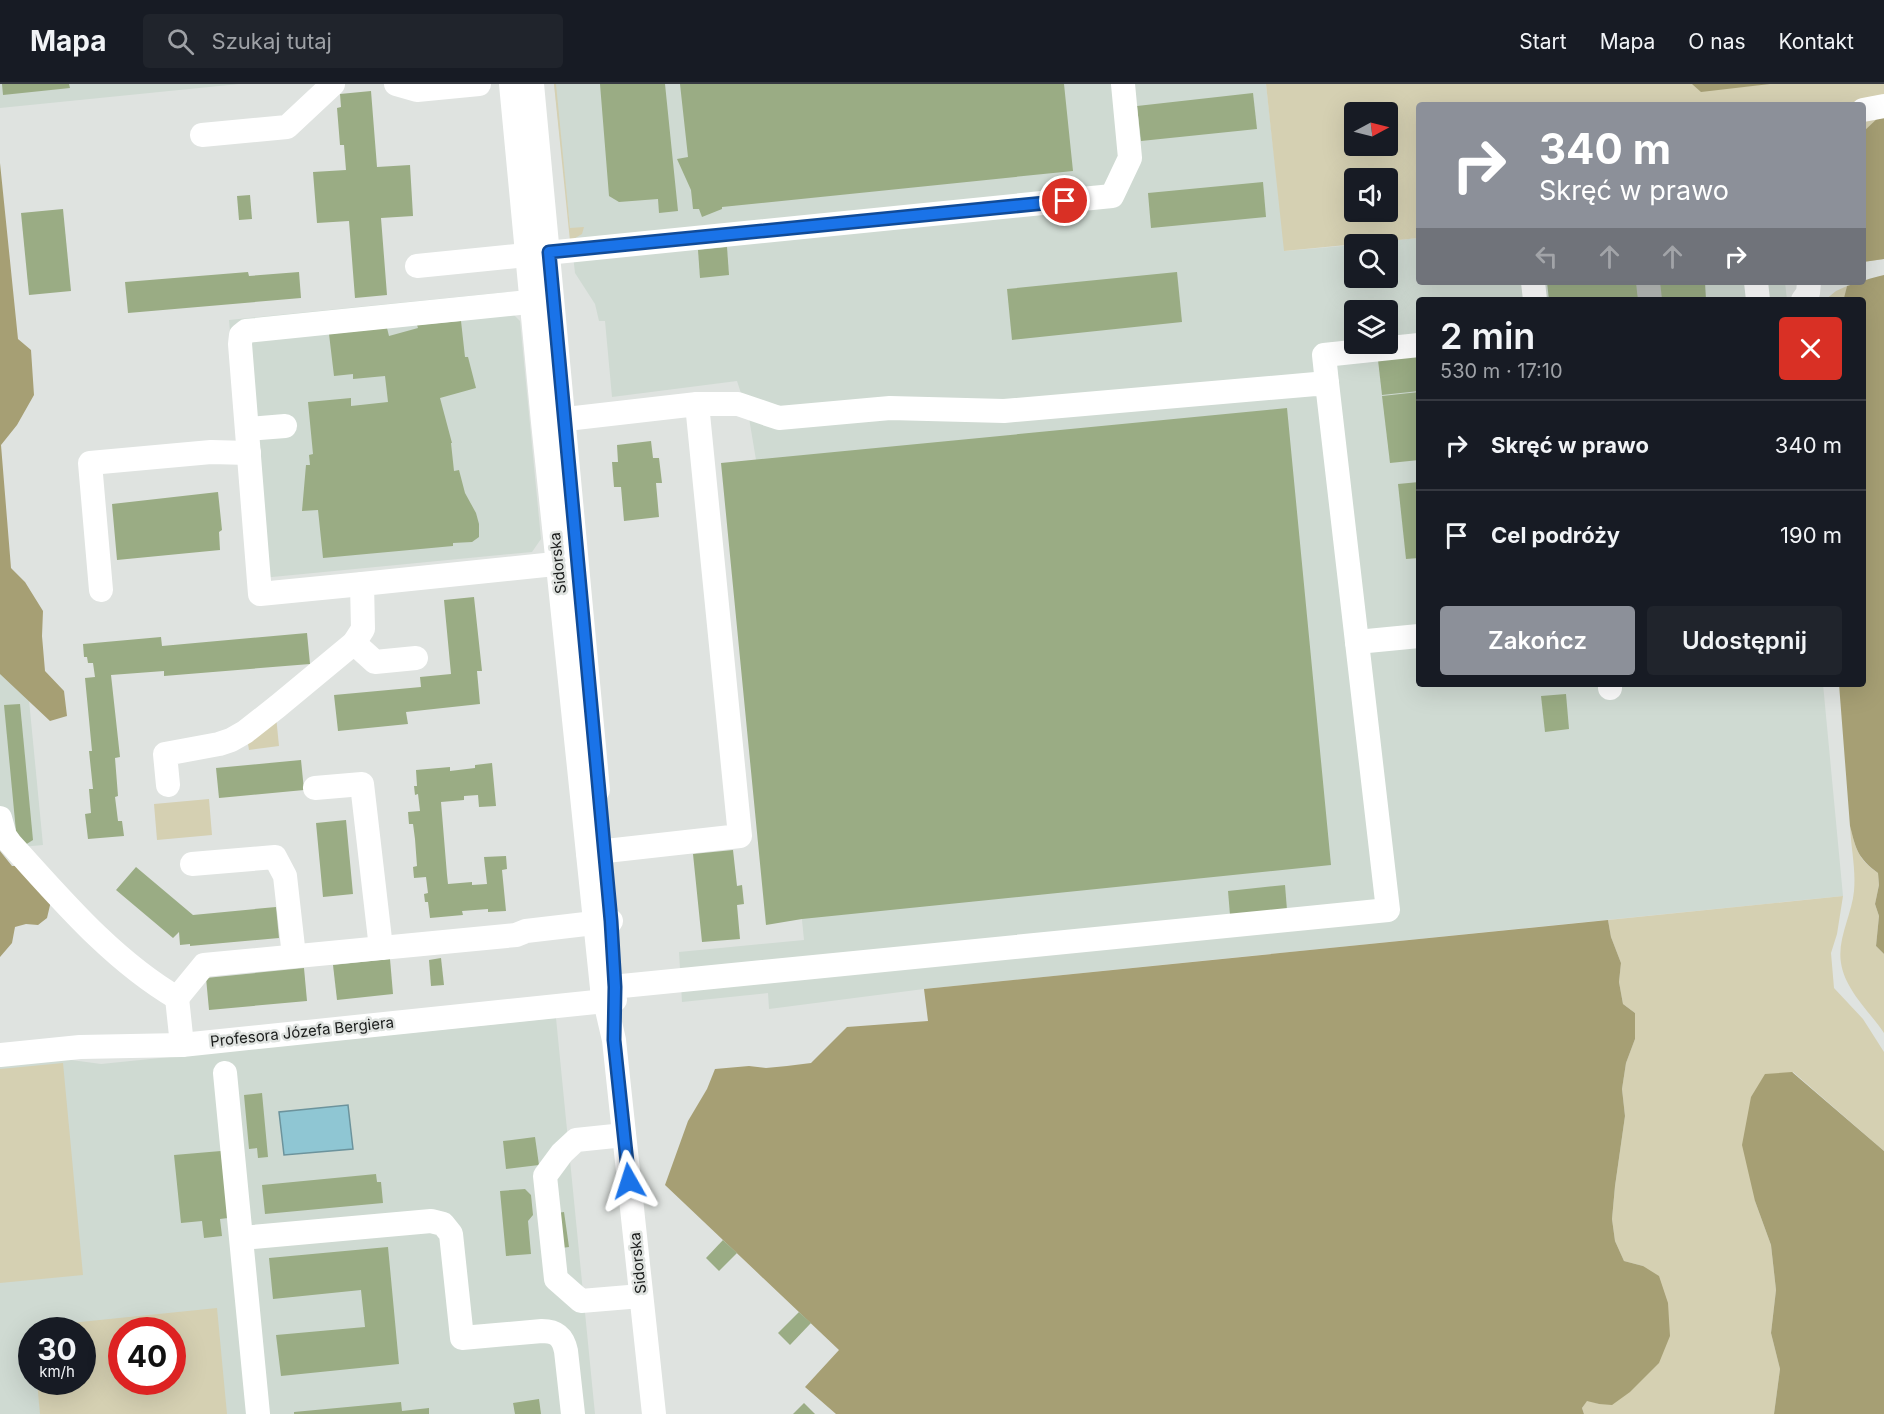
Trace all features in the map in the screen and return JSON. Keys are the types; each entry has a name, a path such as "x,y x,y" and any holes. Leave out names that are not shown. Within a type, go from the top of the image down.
{"street":[{"path":"202,135 287,127 333,84"},
{"path":"396,84 417,90 479,84"},
{"name":"Sidorska","path":"511,84 538,253"},
{"name":"Sidorska","path":"532,84 538,253 542,300 609,994 654,1414"},
{"path":"417,266 1112,196 1130,158 1123,84"},
{"path":"1866,109 1884,106"},
{"path":"542,300 246,331 241,335 260,594 567,563"},
{"path":"1416,345 1324,355 1357,642 1416,636"},
{"path":"554,421 697,404 738,404 779,418 890,408 1004,411 1327,383"},
{"path":"596,852 740,836 697,404"},
{"path":"247,429 285,426"},
{"path":"101,590 90,463 210,452 249,453"},
{"path":"168,785 165,754 219,744 245,732 354,644 363,629 362,584"},
{"name":"Profesora Józefa Bergiera","path":"0,1055 80,1047 182,1045 609,994 1388,910 1357,642"},
{"path":"354,644 375,662 416,658"},
{"path":"315,788 362,784 381,948"},
{"path":"2,829 63,902 89,928 154,984 177,998"},
{"path":"192,864 275,856 285,876 294,956"},
{"path":"182,1045 177,998 204,965 516,935 526,931 603,922"},
{"path":"225,1073 258,1414"},
{"path":"624,1135 576,1140 562,1153 545,1176 556,1279 581,1301 641,1296"},
{"path":"242,1238 431,1221 443,1224 451,1234 462,1338 542,1331 551,1331 558,1335 564,1341 566,1351 573,1414"}],"shaded area":[{"path":"0,84 239,84 0,108"},
{"path":"554,84 1266,84 1285,251 1344,246 1344,288 1398,288 1398,240 1416,238 1416,285 1785,285 1787,297 1416,297 1416,687 1823,687 1843,896 924,989 769,1009 768,993 682,1002 679,952 804,940 756,460 749,418 737,381 612,397 605,321 599,321 595,304 575,273"},
{"path":"554,84 556,84 570,228 584,227 582,234 570,241"},
{"path":"1266,84 1884,84 1884,259 1866,262 1866,102 1416,102 1416,238 1398,240 1398,234 1344,234 1344,245 1284,251"},
{"path":"1692,84 1770,84 1701,92"},
{"path":"1884,115 1884,259 1866,262 1866,129"},
{"path":"0,163 18,339 31,350 34,395 17,425 1,445 11,568 25,582 43,611 42,636 45,671 64,691 67,716 50,721 0,674"},
{"path":"1884,275 1884,954 1876,946 1879,916 1875,904 1879,885 1878,873 1866,863 1859,853 1850,826 1839,687 1866,687 1866,297 1844,297 1847,286 1866,285 1866,280"},
{"path":"1847,286 1845,297 1829,297"},
{"path":"507,292 510,311 520,321 541,539 532,552 251,579 229,320"},
{"path":"0,672 29,700 43,845 0,849"},
{"path":"276,716 279,746 249,750 247,738"},
{"path":"209,799 212,835 157,840 154,804"},
{"path":"1850,826 1859,853 1866,863 1878,873 1879,885 1875,904 1879,916 1876,946 1884,954 1884,1033 1847,982 1841,963 1841,945 1854,891"},
{"path":"0,851 12,866 16,866 51,901 47,918 38,925 26,924 15,927 12,943 0,957"},
{"path":"1843,896 1837,934 1831,953 1834,988 1863,1019 1884,1052 1884,1151 1793,1072 1755,1201 1771,1245 1776,1290 1771,1333 1780,1369 1774,1414 1584,1414 1582,1408 1587,1400 1599,1404 1643,1266 1624,1261 1615,1241 1612,1219 1625,1116 1622,1089 1626,1063 1635,1039 1635,1013 1623,1004 1619,982 1621,963 1611,937 1608,920"},
{"path":"1608,920 1611,937 1621,963 1619,982 1623,1004 1635,1013 1635,1039 1626,1063 1622,1089 1625,1116 1612,1219 1615,1241 1624,1261 1643,1266 1659,1276 1668,1303 1670,1336 1659,1363 1630,1392 1612,1405 1587,1401 1582,1408 1584,1414 836,1414 805,1387 839,1350 665,1185 688,1121 707,1089 715,1069 749,1066 766,1068 811,1063 847,1027 928,1021 924,989"},
{"path":"556,1018 595,1414 0,1414 0,1065 64,1059 101,1064"},
{"path":"63,1063 83,1275 0,1283 0,1069"},
{"path":"1792,1072 1884,1151 1884,1414 1774,1414 1780,1369 1771,1333 1776,1290 1771,1245 1755,1201 1742,1145 1751,1097 1765,1074"},
{"path":"217,1308 227,1414 40,1414 38,1395 96,1395 96,1320 108,1319 108,1395 186,1395 186,1317 129,1317"}],"water":[{"path":"348,1105 353,1149 284,1155 279,1112"}],"building":[{"path":"2,84 69,84 70,88 3,95"},
{"path":"600,84 665,84 678,211 659,213 658,199 619,202 609,196"},
{"path":"680,84 1064,84 1073,171 722,207 702,217 699,209 693,209 691,190 677,159 688,157"},
{"path":"371,91 377,167 410,165 413,216 381,218 387,295 355,298 349,221 317,223 313,172 346,170 344,145 340,145 337,108 341,107 340,94"},
{"path":"1253,93 1257,129 1141,141 1137,106"},
{"path":"1263,182 1266,217 1151,228 1148,193"},
{"path":"250,195 252,219 239,220 237,196"},
{"path":"63,209 71,291 29,295 21,213"},
{"path":"727,247 729,275 700,278 698,250"},
{"path":"248,272 249,276 299,272 301,298 128,313 125,282"},
{"path":"1177,272 1182,322 1012,340 1007,289"},
{"path":"1547,285 1705,285 1706,297 1549,297"},
{"path":"461,321 465,357 468,357 476,388 440,398 452,443 454,471 459,470 465,493 476,513 479,537 472,542 453,543 453,546 323,558 318,510 302,511 306,465 310,465 309,455 313,454 308,402 351,398 351,406 388,402 385,376 353,379 353,374 334,376 329,334 387,328 389,336 418,328 417,325"},
{"path":"1416,355 1416,391 1382,395 1378,360"},
{"path":"1416,392 1416,460 1390,463 1382,396"},
{"path":"1287,408 1331,865 802,919 766,925 721,463"},
{"path":"651,441 653,458 659,458 662,483 656,483 659,517 624,521 621,487 614,487 612,462 618,462 617,445"},
{"path":"1416,482 1416,558 1406,559 1398,484"},
{"path":"218,492 222,530 219,532 220,550 117,560 112,504"},
{"path":"474,597 482,671 477,671 480,704 406,712 408,724 338,731 334,695 421,687 420,677 451,674 444,600"},
{"path":"307,633 310,664 164,676 164,671 111,675 120,757 115,758 118,796 115,797 118,821 122,821 124,836 88,839 85,814 91,813 89,789 93,789 85,678 95,677 93,663 88,663 87,657 84,657 83,644 161,637 162,646"},
{"path":"1566,694 1569,729 1545,732 1541,696"},
{"path":"20,704 33,840 25,845 17,842 4,705"},
{"path":"301,760 304,790 219,798 216,768"},
{"path":"492,763 496,806 479,807 478,795 464,796 464,800 441,802 447,875 448,884 472,882 472,885 487,884 484,857 506,856 507,869 502,870 506,911 488,912 488,909 462,911 463,915 430,918 428,902 425,902 424,894 428,893 426,877 414,878 413,867 417,866 415,839 413,824 409,824 408,812 420,811 418,794 415,795 414,786 417,786 416,770 450,767 450,771"},
{"path":"346,820 353,894 323,897 316,823"},
{"path":"733,850 737,886 742,885 744,904 737,905 740,939 702,942 693,854"},
{"path":"136,867 193,915 276,907 279,938 180,945 179,932 173,938 116,890"},
{"path":"1285,885 1287,910 1230,915 1228,891"},
{"path":"441,958 444,985 431,986 429,960"},
{"path":"390,959 393,994 337,1000 333,965"},
{"path":"304,968 307,1001 209,1010 206,978"},
{"path":"262,1093 268,1157 258,1158 257,1148 249,1149 244,1095"},
{"path":"535,1137 539,1165 506,1169 503,1141"},
{"path":"221,1151 228,1218 220,1219 222,1236 204,1238 202,1221 181,1223 174,1155"},
{"path":"376,1174 377,1182 381,1182 383,1203 265,1214 262,1185"},
{"path":"525,1189 531,1195 533,1215 528,1221 531,1254 506,1256 500,1191"},
{"path":"564,1212 569,1247 554,1249 549,1214"},
{"path":"723,1240 737,1253 719,1271 706,1258"},
{"path":"388,1247 399,1364 281,1376 276,1335 365,1327 361,1290 273,1299 269,1258"},
{"path":"799,1312 811,1323 790,1345 778,1333"},
{"path":"539,1399 541,1414 515,1414 513,1403"},
{"path":"401,1402 402,1411 429,1408 429,1414 294,1414 294,1412"},
{"path":"804,1403 815,1414 793,1414"}],"tunnel":[{"path":"1648,285 1650,297"}],"route":[{"path":"629,1181 614,1040 615,987 611,921 549,252 1065,201"}]}
